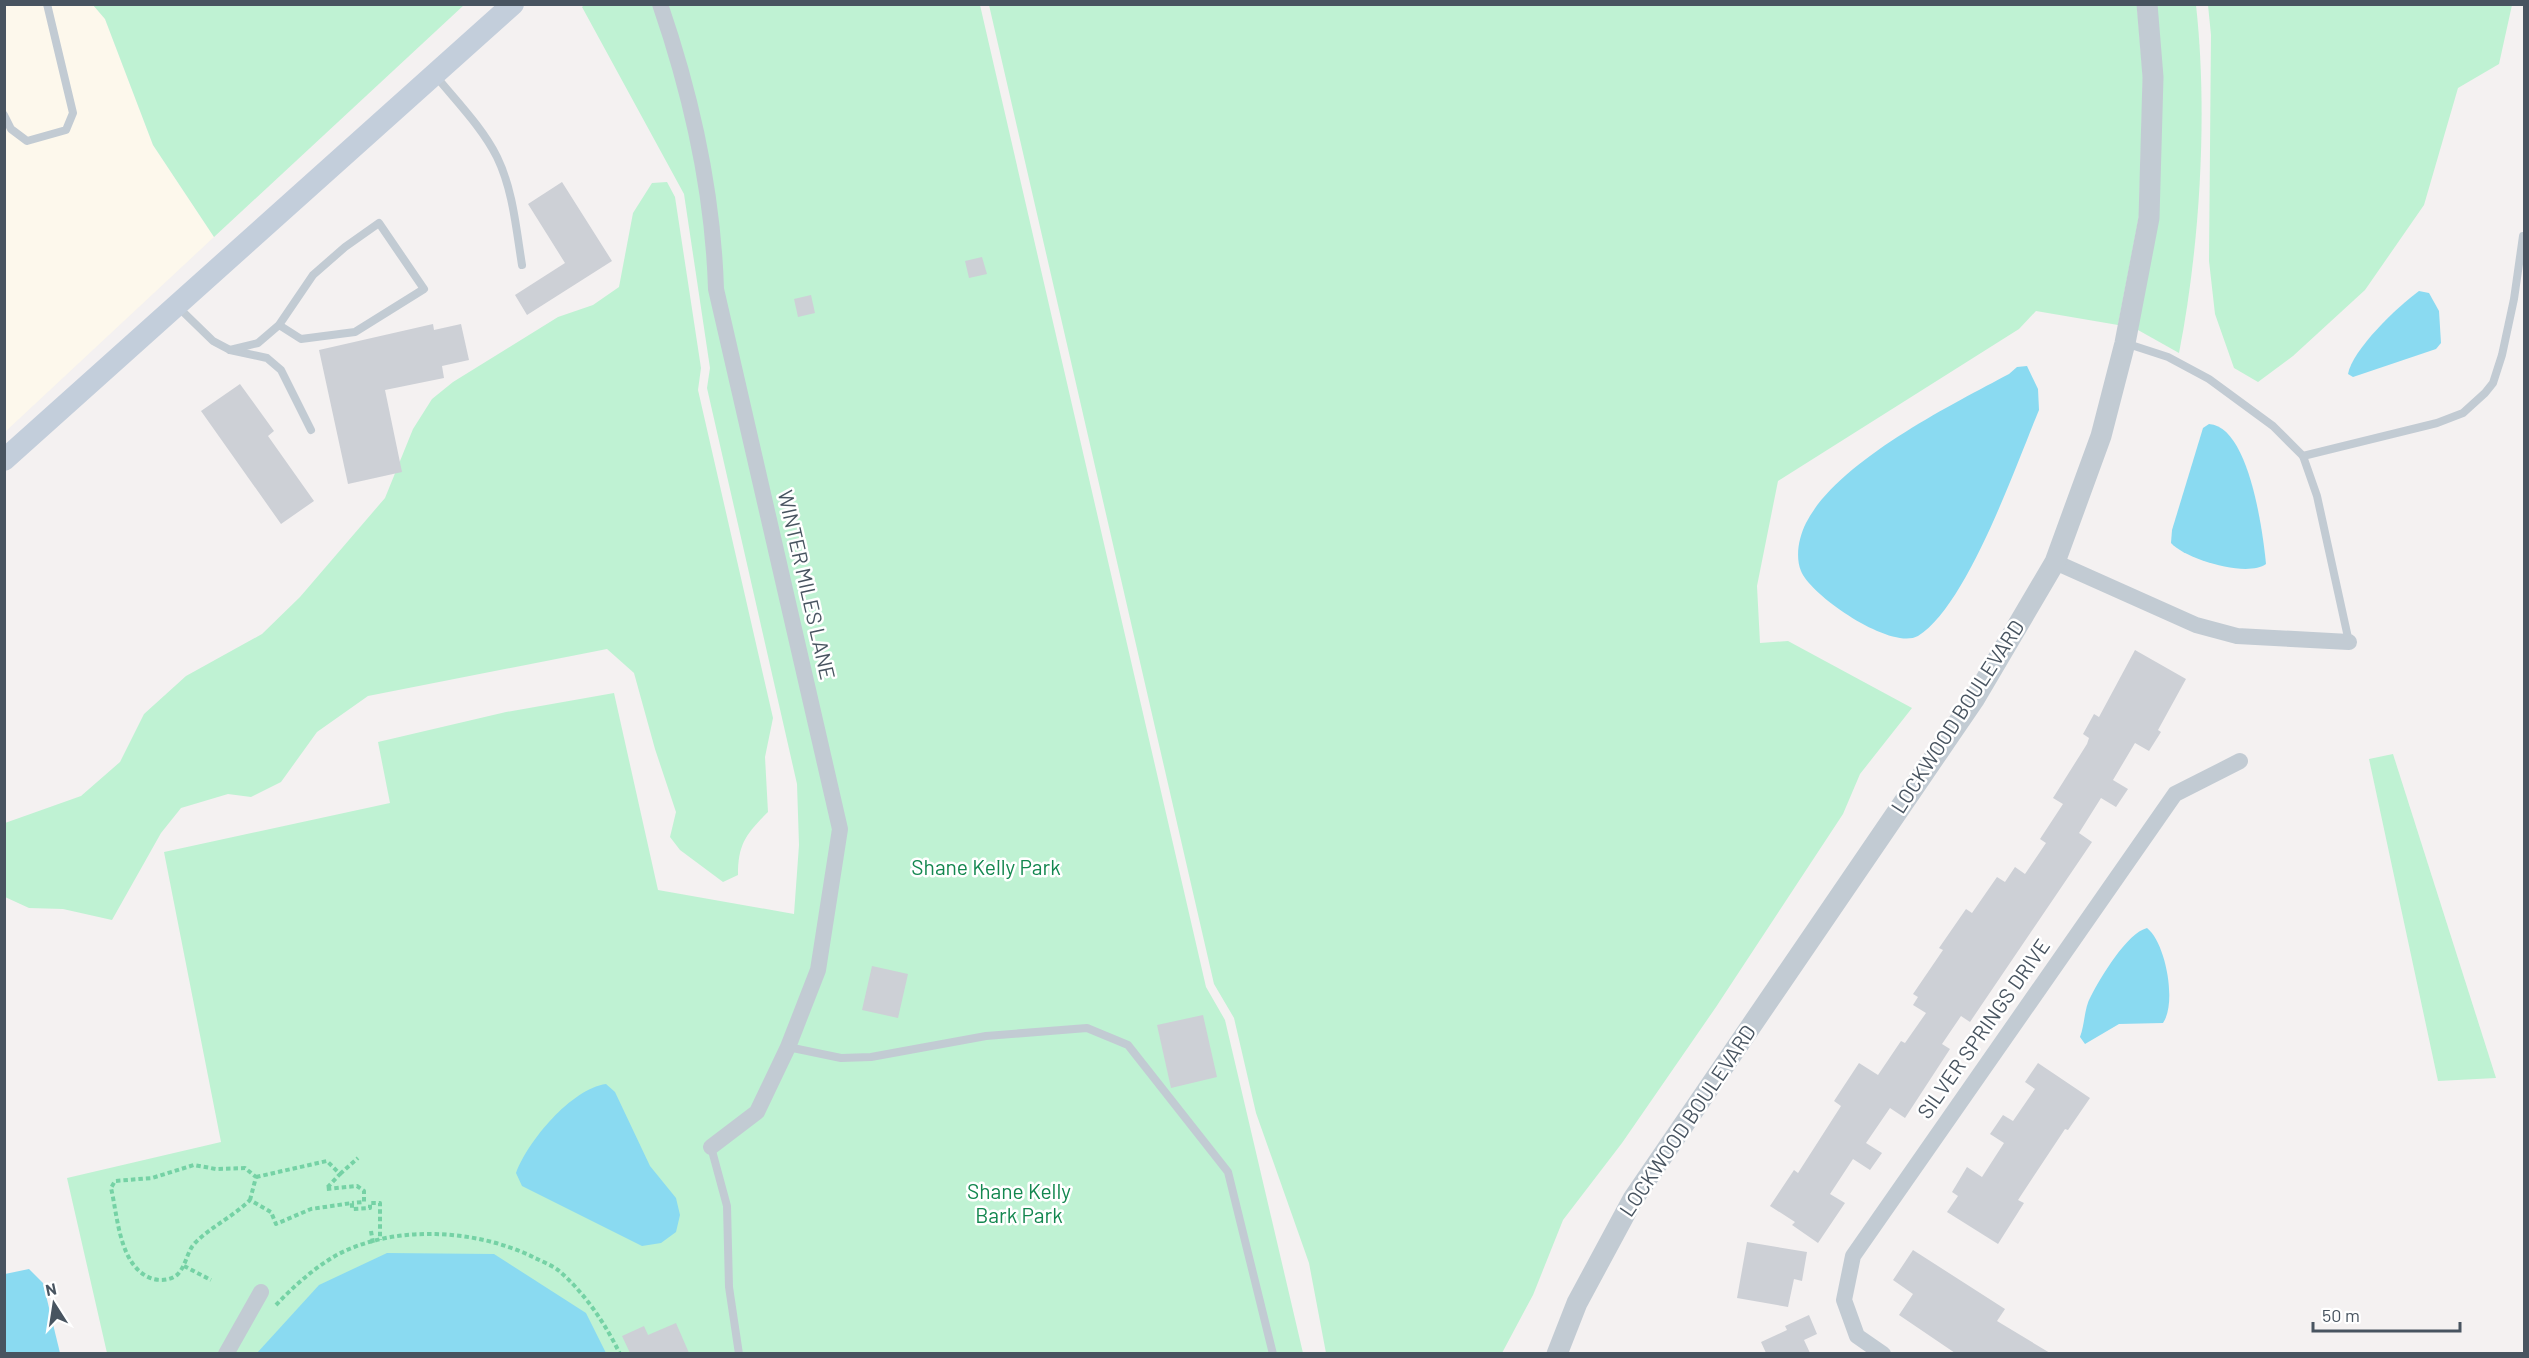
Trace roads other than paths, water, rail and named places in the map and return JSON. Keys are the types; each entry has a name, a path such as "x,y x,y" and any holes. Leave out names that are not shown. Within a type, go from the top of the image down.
{"main road":[{"path":"4,460 513,4"}],"street":[{"name":"WINTER MILES LANE","path":"660,4 683,72 710,199 716,289 840,829 818,970 788,1047 757,1112 711,1146"},
{"name":"LOCKWOOD BOULEVARD","path":"1557,1353 1577,1303 1633,1199 1975,698 2055,562 2101,436 2125,343 2149,218 2153,77 2147,4"},
{"path":"2055,562 2196,625 2237,636 2349,642"},
{"name":"SILVER SPRINGS DRIVE","path":"1882,1353 1857,1336 1844,1300 1853,1256 2175,794 2240,761"},
{"path":"226,1353 261,1292"}],"lane":[{"path":"4,115 11,129 27,141 66,130 73,112 47,4"},
{"path":"435,75 480,129 497,157 511,195 522,265"},
{"path":"230,350 258,343 279,325 313,275 345,247 379,223 424,289 355,332 301,339 279,325"},
{"path":"2303,456 2436,423 2463,413 2485,393 2493,383 2502,355 2514,299 2523,236"},
{"path":"177,306 213,341 230,350 267,358 281,370 311,430"},
{"path":"2125,343 2168,357 2209,380 2273,426 2303,456 2317,496 2349,642"},
{"path":"788,1047 841,1058 871,1058 986,1036 1087,1028 1128,1045 1228,1172 1273,1353"},
{"path":"711,1146 727,1206 729,1287 740,1353"}],"water":[{"path":"2419,291 2429,293 2439,311 2441,343 2436,349 2353,377 2348,374 2351,364 2367,341 2388,318"},
{"path":"2027,366 2038,389 2039,410 2004,498 1972,566 1936,620 1918,636 1906,638 1890,636 1853,618 1819,593 1801,571 1798,553 1806,523 1821,500 1842,478 1897,438 1956,402 2009,374 2017,367"},
{"path":"2209,424 2223,429 2234,442 2244,461 2257,506 2266,564 2257,568 2231,568 2217,565 2189,555 2171,543 2172,530 2203,428"},
{"path":"2147,928 2159,946 2167,974 2169,1002 2163,1023 2119,1024 2085,1044 2080,1037 2091,996 2123,947 2131,938"},
{"path":"606,1084 615,1092 650,1166 676,1198 680,1215 676,1232 661,1243 642,1246 522,1186 516,1173 530,1146 552,1118 579,1096"},
{"path":"387,1253 494,1254 586,1313 606,1353 257,1353 319,1285"},
{"path":"29,1269 43,1283 60,1353 5,1353 5,1274"}],"park label":[{"name":"Shane Kelly Park","path":"986,868"},
{"name":"Shane Kelly Bark Park","path":"1019,1204"}]}
